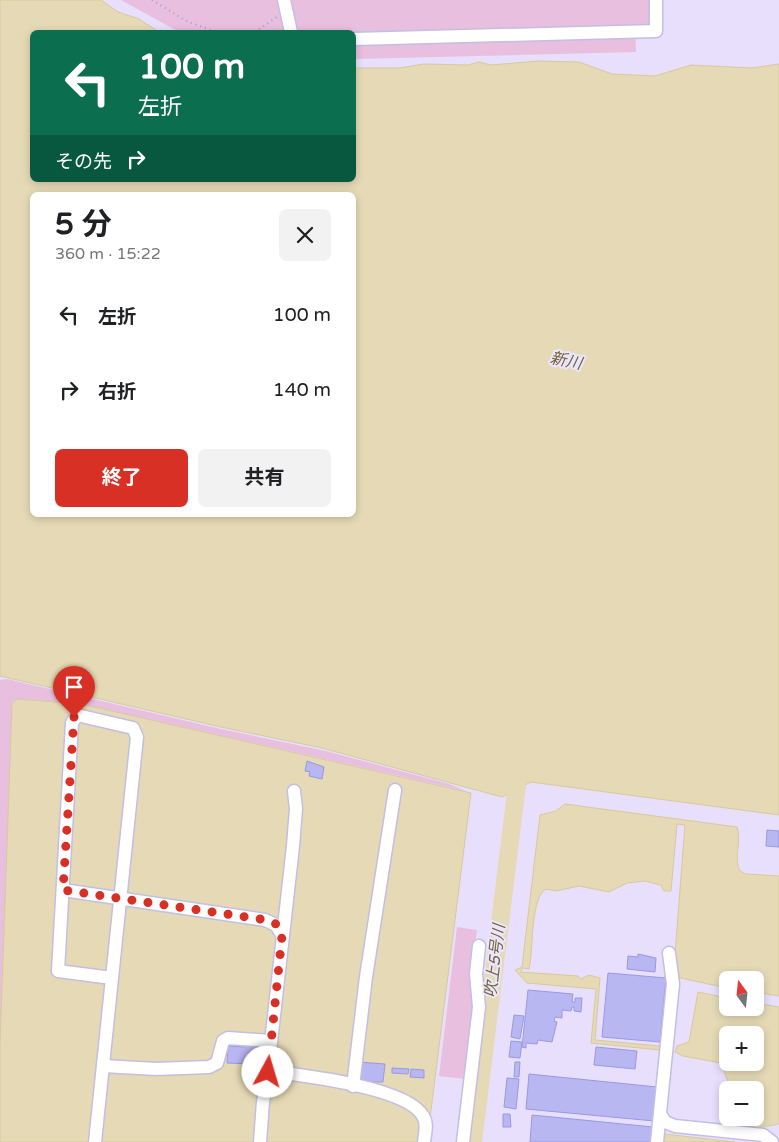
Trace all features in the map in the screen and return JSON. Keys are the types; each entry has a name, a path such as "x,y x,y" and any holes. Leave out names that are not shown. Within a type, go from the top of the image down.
{"street":[{"path":"356,39 656,31 656,0"},
{"path":"285,5 291,30"},
{"path":"95,1142 137,737 133,728 77,715 72,723 58,971 112,978"},
{"path":"353,1086 366,977 394,790"},
{"path":"260,1142 295,818 294,791"},
{"path":"63,890 265,920 276,924 282,936"},
{"path":"463,1142 479,1008 476,974 479,946"},
{"path":"657,1142 673,984 669,953"},
{"path":"103,1066 156,1069 209,1067 217,1063 221,1044 228,1038 271,1041"},
{"path":"268,1072 390,1093 416,1108 425,1122 424,1142"},
{"path":"660,1114 665,1122 675,1126 763,1135 772,1142"}],"path":[{"path":"152,0 188,22 211,30"},
{"path":"257,30 285,5"}],"shaded area":[{"path":"121,0 651,0 651,26 635,27 636,52 356,59 356,30 175,30"},
{"path":"7,679 221,729 326,751 449,784 466,791 81,704 21,699 13,701 0,1045 0,680"},
{"path":"457,927 477,930 471,974 475,1007 466,1079 439,1076"}],"water":[{"name":"新川","path":"0,0 101,0 118,12 139,19 156,30 30,30 30,182 356,182 356,68 399,68 424,64 468,65 479,62 491,65 539,61 579,62 612,74 655,76 691,65 752,68 779,64 779,815 531,782 502,797 322,748 221,727 0,676"},
{"path":"16,699 81,704 471,793 427,1142 0,1142 0,1045 12,704"},
{"path":"565,804 737,827 739,838 737,861 740,871 746,874 779,876 779,996 764,994 764,971 719,971 719,986 676,977 674,967 685,825 677,824 671,891 664,891 661,885 645,881 627,883 609,892 579,886 556,891 546,889 541,894 535,912 529,969 523,968 520,972 578,976 581,979 589,975 600,978 595,1040 660,1046 660,1050 591,1043 596,989 527,983 515,970 522,967 540,815 556,811"},
{"path":"698,992 719,996 719,1016 764,1016 764,1004 779,1007 779,1124 747,1130 731,1126 764,1126 764,1081 728,1081 724,1071 764,1071 764,1026 719,1026 719,1063 683,1056 675,1052 677,1046 689,1042"},
{"path":"664,1134 735,1142 663,1142"}],"building":[{"path":"307,761 324,767 322,779 309,776 310,772 305,771"},
{"path":"767,830 779,831 779,847 766,846"},
{"path":"638,954 656,958 655,972 627,969 628,956 638,957"},
{"path":"608,973 666,978 660,1042 602,1037"},
{"path":"528,990 573,994 572,1002 575,1002 575,998 582,998 581,1012 574,1011 574,1007 572,1007 571,1011 562,1010 562,1018 555,1017 554,1021 557,1022 552,1042 538,1040 537,1044 526,1043 526,1048 522,1047"},
{"path":"514,1015 524,1016 520,1039 511,1037"},
{"path":"511,1041 522,1042 520,1058 509,1057"},
{"path":"257,1043 266,1043 264,1062 256,1061"},
{"path":"245,1045 255,1046 254,1064 227,1063 228,1046 245,1047"},
{"path":"596,1047 637,1051 635,1069 594,1065"},
{"path":"359,1062 385,1064 383,1082 371,1082 370,1084 358,1081"},
{"path":"515,1062 520,1062 519,1077 514,1077"},
{"path":"392,1068 409,1069 408,1074 392,1073"},
{"path":"411,1069 424,1070 424,1078 410,1077"},
{"path":"529,1074 657,1087 654,1121 526,1109"},
{"path":"507,1078 519,1079 516,1109 504,1107"},
{"path":"503,1114 510,1114 511,1127 503,1127"},
{"path":"532,1115 653,1127 651,1142 530,1142"}],"waterway":[{"name":"吹上5号川","path":"473,1142 519,768"}],"route":[{"path":"74,717 72,720 63,890 260,919 276,924 282,936 268,1072"}]}
